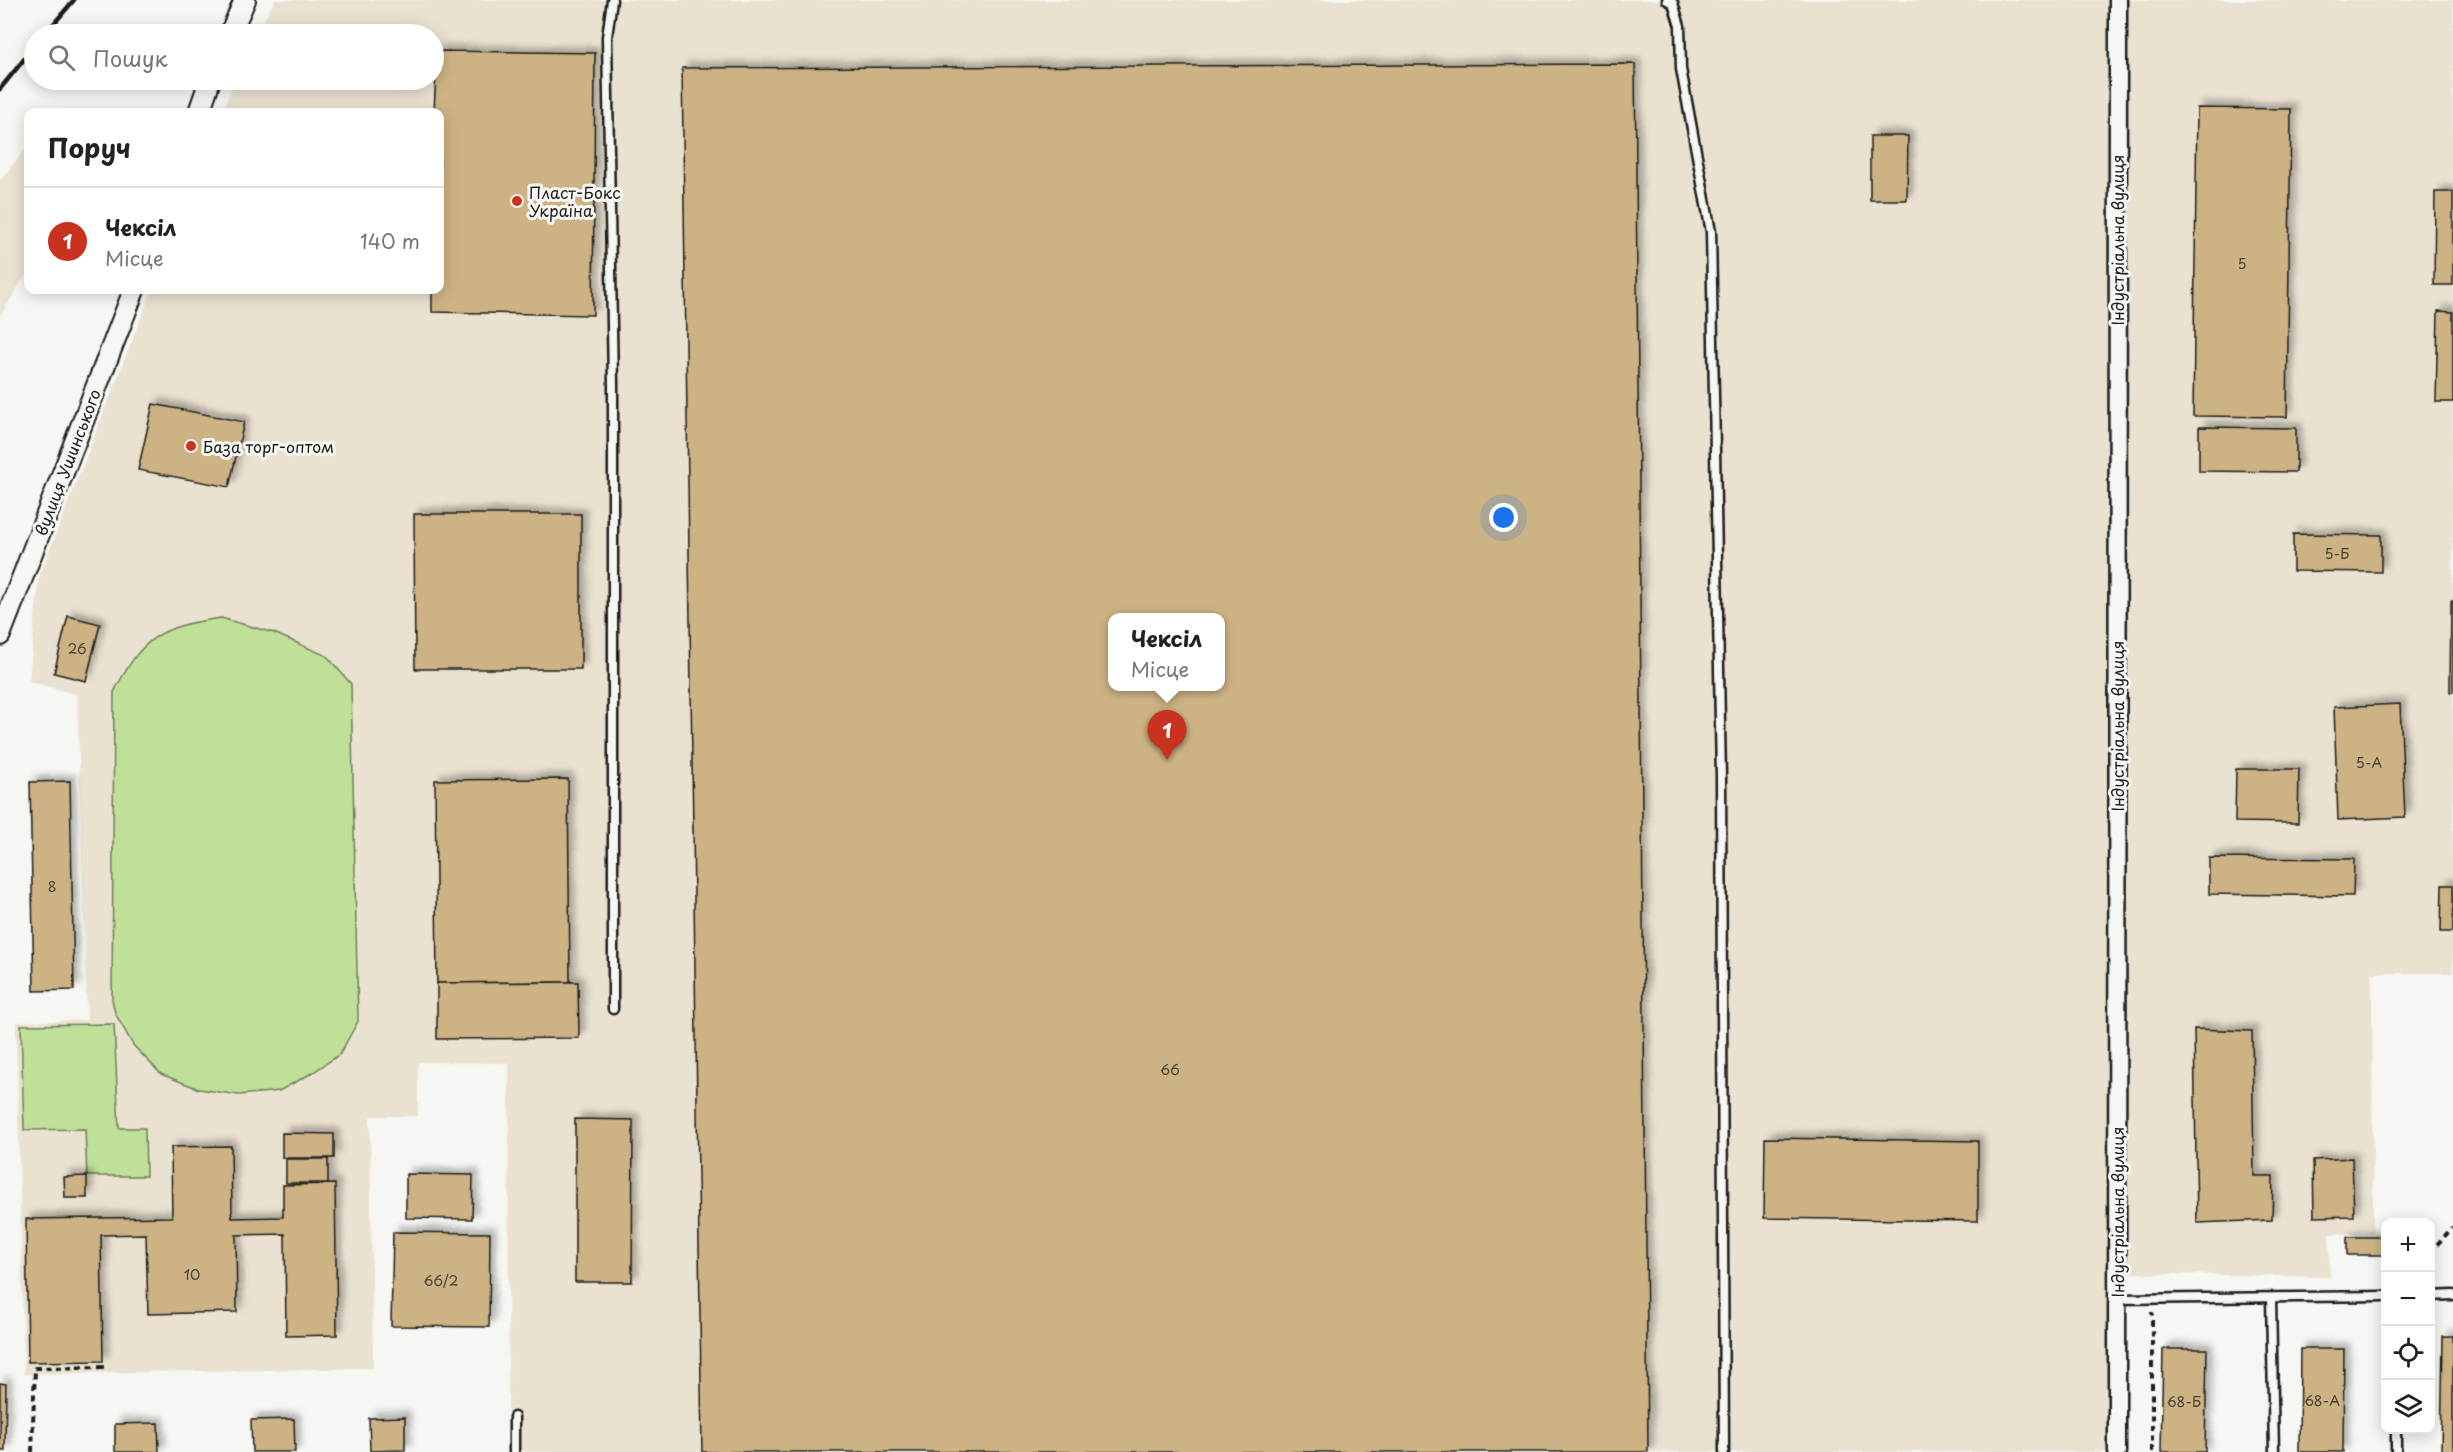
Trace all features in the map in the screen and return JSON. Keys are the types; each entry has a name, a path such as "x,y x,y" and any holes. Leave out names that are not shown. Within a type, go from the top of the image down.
{"street":[{"path":"234,24 245,0"},
{"name":"Індустріальна вулиця","path":"2116,1452 2118,0"},
{"path":"200,108 207,90"},
{"name":"вулиця Ушинського","path":"0,635 132,294"}],"lane":[{"path":"612,0 607,37 613,384 613,1009"},
{"path":"1667,0 1672,3 1680,26 1681,69 1711,232 1721,790 1724,1452"},
{"path":"2435,1296 2453,1295"},
{"path":"2117,1299 2381,1296"},
{"path":"2271,1298 2274,1452"},
{"path":"514,1417 514,1452"},
{"path":"2396,1434 2396,1452"}],"path":[{"path":"2435,1247 2453,1227"},
{"path":"2152,1298 2152,1452"},
{"path":"32,1452 35,1368 108,1367"}],"shaded area":[{"path":"275,0 2453,0 2453,973 2372,973 2373,1233 2329,1234 2330,1277 2117,1273 2116,1452 508,1452 509,1063 418,1062 418,1116 370,1116 373,1368 24,1374 16,1022 87,1020 77,695 29,681 39,577 150,294 444,294 444,108 224,108 231,90 444,90 444,24 262,24"},
{"path":"24,151 24,277 0,316 0,181"}],"green space":[{"path":"221,618 274,633 327,656 351,684 358,1021 340,1054 312,1073 279,1091 239,1095 199,1089 161,1074 133,1045 115,1013 112,999 114,692 134,658 155,637 182,625"},
{"path":"114,1024 119,1128 145,1128 146,1176 87,1176 85,1129 24,1130 21,1025"}],"building":[{"name":"Пласт-Бокс Україна","path":"444,51 595,53 593,315 432,312 432,294 444,294 444,108 434,108 435,90 444,90"},
{"path":"1635,64 1648,1452 702,1452 682,68"},
{"path":"2197,108 2291,109 2287,417 2193,416"},
{"path":"1870,136 1908,136 1907,200 1870,200"},
{"path":"2435,192 2453,192 2453,285 2434,285"},
{"path":"2438,311 2453,312 2453,402 2436,402"},
{"name":"База торг-оптом","path":"153,404 244,422 229,487 138,470"},
{"path":"2199,427 2296,428 2296,472 2199,471"},
{"path":"414,514 581,514 581,669 415,669"},
{"path":"2293,534 2381,535 2381,572 2293,571"},
{"path":"2451,601 2453,601 2453,692 2450,692"},
{"path":"68,616 100,624 86,681 54,673"},
{"path":"2400,704 2405,817 2338,820 2334,707"},
{"path":"2236,769 2299,769 2298,823 2235,822"},
{"path":"568,779 570,982 437,983 435,780"},
{"path":"70,781 74,990 34,991 30,782"},
{"path":"2209,858 2354,859 2353,896 2209,894"},
{"path":"2442,885 2453,885 2453,932 2441,932"},
{"path":"578,982 579,1038 437,1039 437,983"},
{"path":"2194,1029 2252,1031 2254,1176 2273,1176 2272,1220 2197,1223"},
{"path":"575,1119 633,1120 632,1282 575,1282"},
{"path":"282,1133 334,1134 334,1158 282,1158"},
{"path":"1765,1138 1978,1141 1978,1221 1764,1218"},
{"path":"231,1146 232,1218 283,1217 283,1185 335,1184 337,1335 286,1336 285,1234 236,1235 237,1312 148,1314 146,1234 101,1235 103,1361 28,1362 26,1219 172,1217 171,1147"},
{"path":"2352,1158 2354,1216 2314,1217 2313,1160"},
{"path":"286,1159 328,1159 328,1183 286,1183"},
{"path":"406,1174 473,1175 472,1219 406,1218"},
{"path":"87,1176 87,1198 65,1198 64,1177"},
{"path":"393,1232 490,1233 489,1327 391,1326"},
{"path":"2347,1237 2381,1237 2381,1255 2347,1255"},
{"path":"2443,1336 2453,1336 2453,1452 2441,1452"},
{"path":"2163,1349 2207,1349 2205,1452 2161,1452"},
{"path":"2300,1349 2344,1349 2343,1452 2299,1452"},
{"path":"0,1383 6,1384 5,1451 0,1451"},
{"path":"405,1417 405,1450 370,1451 369,1418"},
{"path":"294,1419 295,1452 252,1452 251,1420"},
{"path":"158,1423 159,1452 115,1452 115,1424"}],"railway":[{"path":"54,24 74,0"},
{"path":"0,89 24,59"}],"place":[{"name":"Пласт-Бокс Україна","path":"517,201"},
{"name":"База торг-оптом","path":"191,446"},
{"name":"Чексіл","path":"1167,760"}]}
